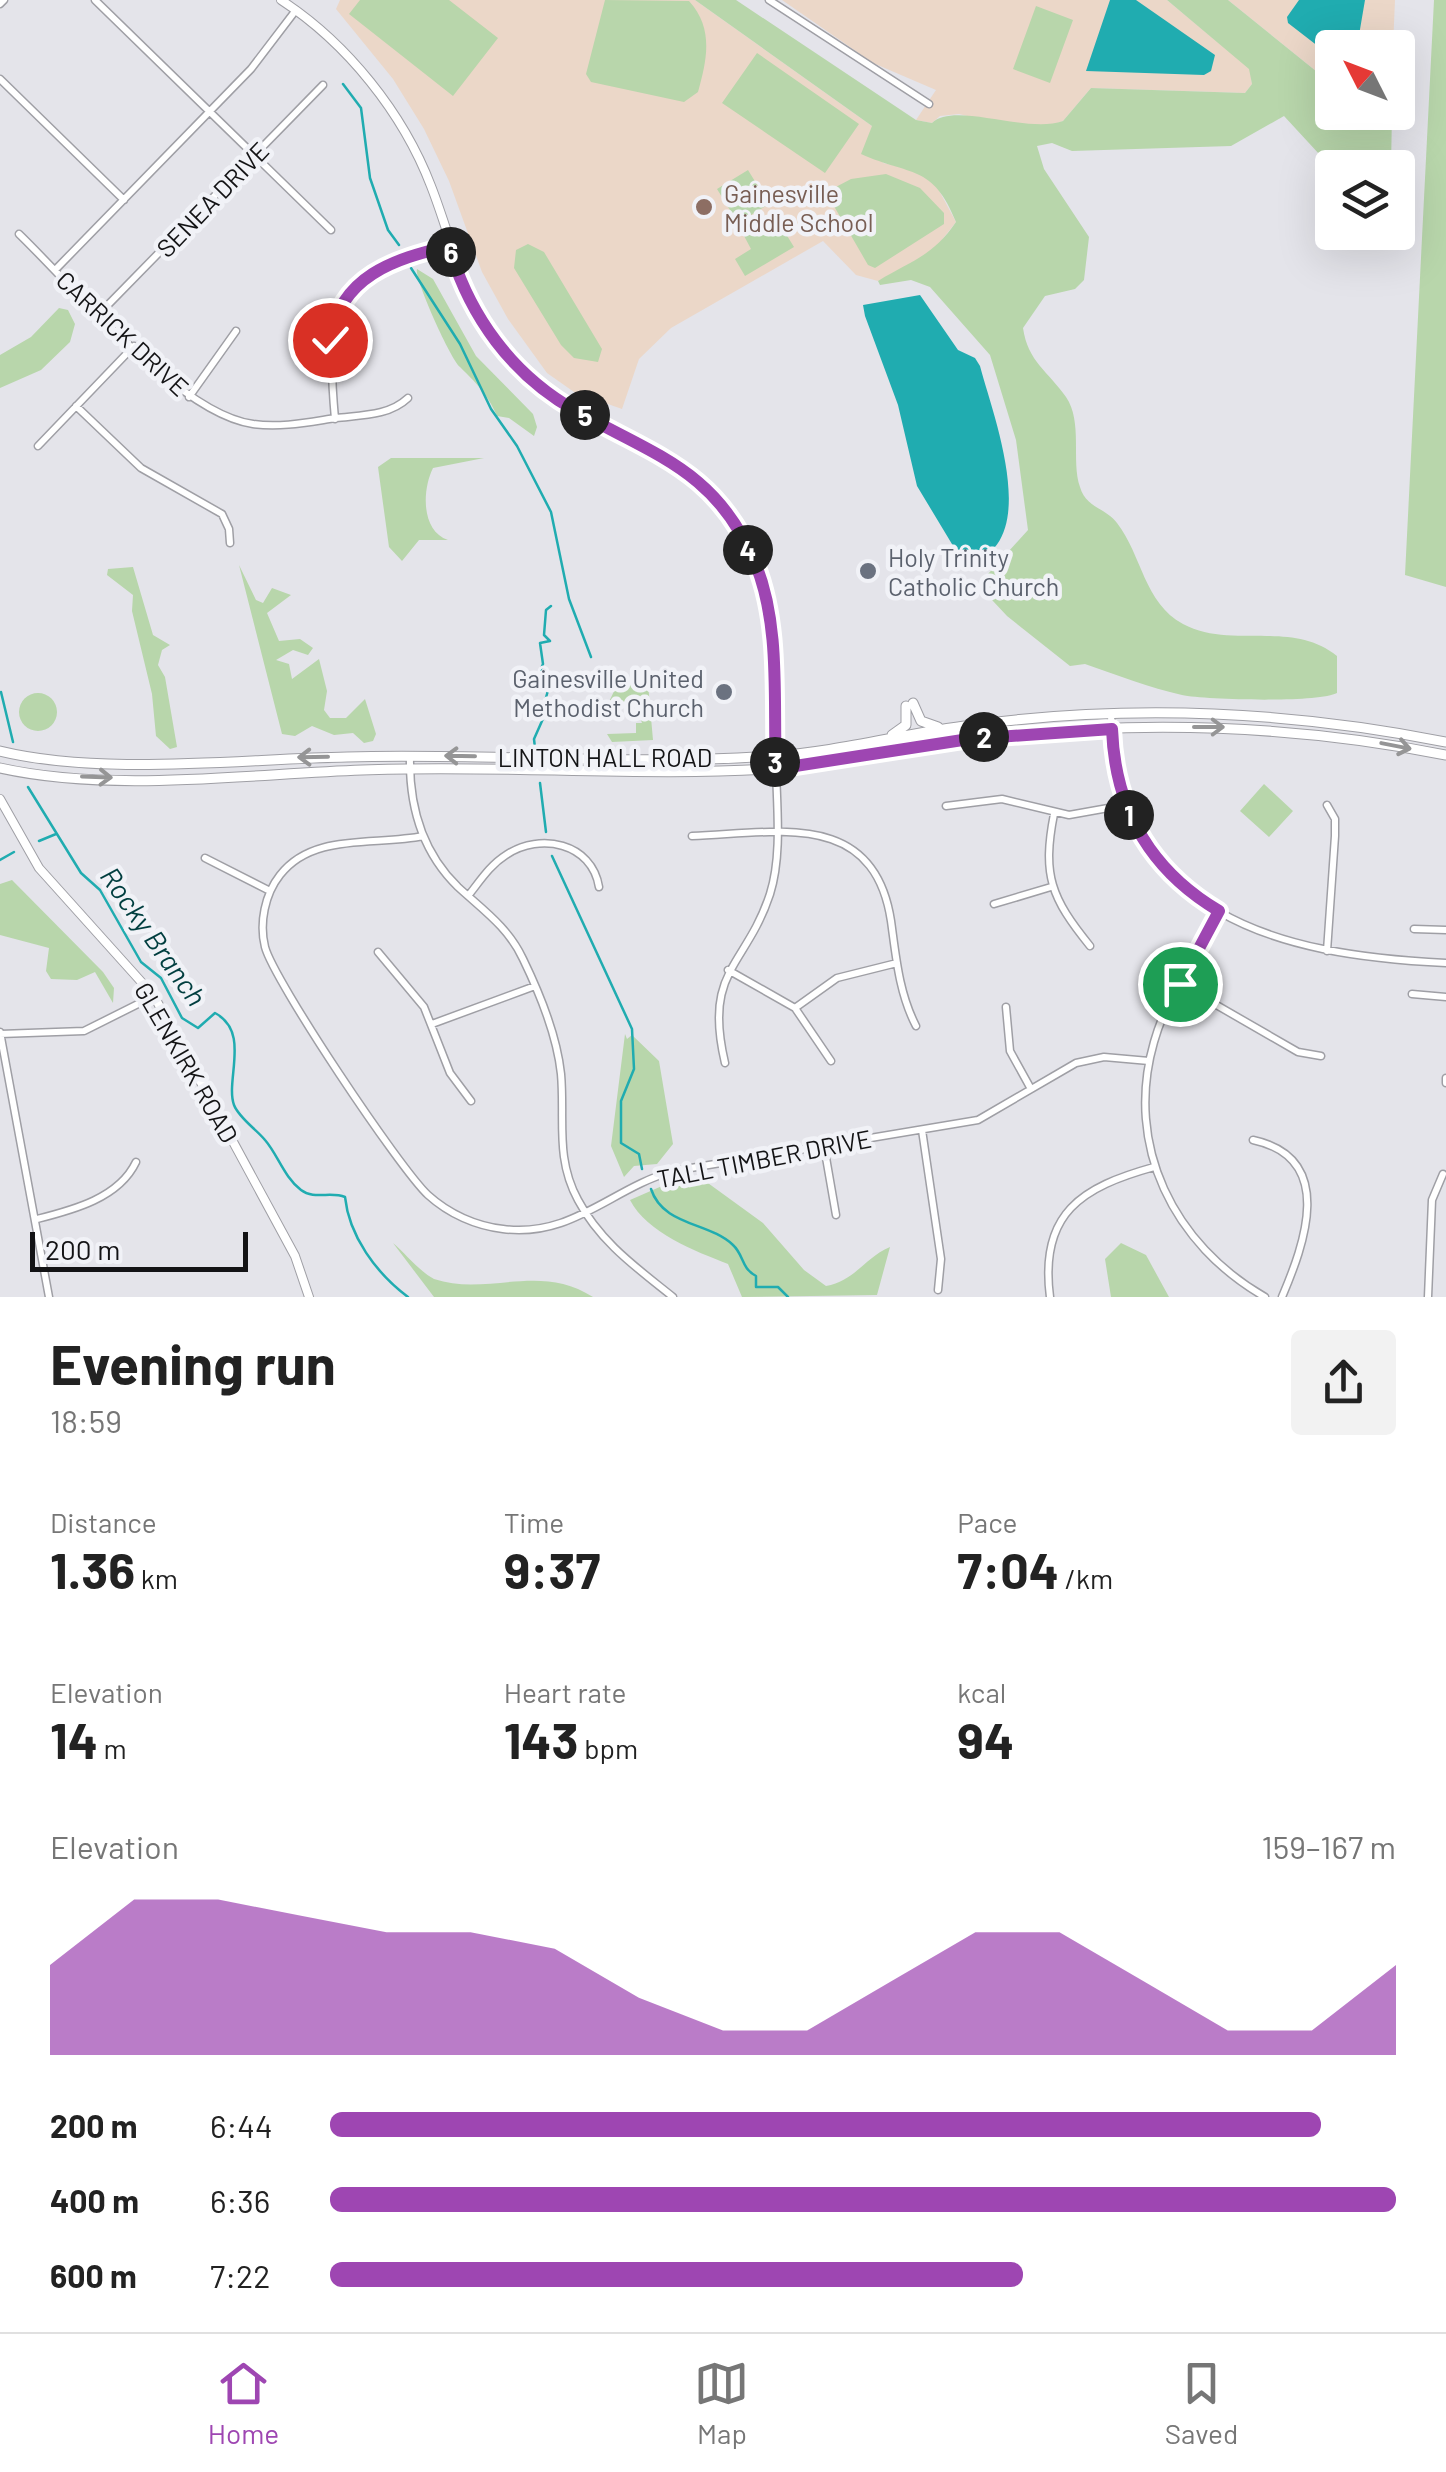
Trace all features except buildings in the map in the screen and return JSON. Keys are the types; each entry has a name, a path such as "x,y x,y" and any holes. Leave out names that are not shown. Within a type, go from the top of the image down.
{"main road":[{"path":"885,740 906,726 910,704 923,722 946,729"},
{"name":"LINTON HALL ROAD","path":"0,752 130,762 410,756 775,756 1012,720 1111,716 1274,716 1446,742"},
{"name":"LINTON HALL ROAD","path":"0,768 106,778 410,768 776,769 969,739 1112,729 1280,729 1446,755"}],"street":[{"path":"95,0 331,230"},
{"path":"282,0 358,68 391,112 431,185 468,300 526,376 574,410 676,463 702,485 739,534 767,602 776,832 770,893 728,970 718,1010 725,1063"},
{"path":"56,270 262,56 304,0"},
{"path":"769,0 929,104"},
{"path":"0,80 124,200"},
{"name":"SENEA DRIVE","path":"100,313 323,85"},
{"name":"CARRICK DRIVE","path":"20,234 189,397 227,418 252,424 335,418 385,412 408,398"},
{"path":"335,418 330,348 335,320 345,298 380,268 449,246"},
{"path":"189,397 236,331"},
{"path":"38,446 134,346"},
{"path":"76,406 141,468 222,514 230,544"},
{"path":"1111,716 1113,758 1125,805 1162,866 1219,911 1269,934 1326,952 1446,964"},
{"path":"410,756 423,836 438,863 506,931 535,986 559,1059 562,1156 586,1215 608,1243 673,1297"},
{"name":"GLENKIRK ROAD","path":"0,798 39,868 154,996 295,1256 309,1297"},
{"path":"946,806 1002,800 1054,814 1084,815 1125,805"},
{"path":"1326,952 1335,836 1335,819 1327,806"},
{"path":"1054,814 1048,858 1051,888 1090,946"},
{"path":"692,836 776,832 829,837 850,846 868,862 885,892 904,1000 916,1026"},
{"path":"205,858 270,891 288,866 317,848 423,836"},
{"path":"468,896 505,855 540,843 563,846 583,856 593,866 599,887"},
{"path":"994,904 1051,888"},
{"name":"TALL TIMBER DRIVE","path":"270,891 262,926 270,961 418,1185 456,1214 497,1228 540,1230 586,1215 657,1175 986,1118 1063,1068 1090,1059 1149,1061"},
{"path":"1219,911 1180,984 1149,1061 1145,1115 1154,1167 1190,1236 1224,1270 1264,1297"},
{"path":"1414,929 1446,930"},
{"path":"378,952 418,998 450,1074 471,1101"},
{"path":"796,1008 837,978 897,963"},
{"path":"728,970 796,1008 831,1061"},
{"path":"1180,984 1298,1052 1320,1056"},
{"path":"432,1024 535,986"},
{"path":"1412,994 1446,997"},
{"path":"49,1297 0,1033 84,1031 154,996"},
{"path":"1006,1007 1010,1051 1030,1089"},
{"path":"922,1130 941,1260 938,1290"},
{"path":"1253,1140 1278,1149 1289,1160 1308,1206 1306,1240 1282,1297"},
{"path":"824,1146 836,1215"},
{"path":"37,1218 84,1205 121,1184 136,1162"},
{"path":"1050,1297 1050,1246 1069,1210 1098,1184 1154,1167"},
{"path":"1428,1297 1432,1195 1444,1174"}],"shaded area":[{"name":"Gainesville Middle School","path":"340,0 695,0 872,126 883,163 920,171 935,183 956,222 930,255 878,281 856,275 823,241 671,328 639,359 622,409 574,392 547,373 508,319 482,272 449,181 424,129 393,79 336,9"},
{"path":"782,0 1167,0 1250,69 1252,84 1245,93 1091,88 1063,121 1050,126 996,123 959,114 940,116 932,123 916,120 936,90 873,63"},
{"path":"1228,0 1395,0 1394,30 1315,30 1315,70"}],"green space":[{"path":"360,0 449,0 498,38 453,96 349,14"},
{"path":"605,0 689,1 705,33 706,56 698,92 684,102 591,82 586,74"},
{"path":"695,0 736,0 916,120 932,123 957,115 1048,124 1063,121 1091,88 1245,93 1252,84 1249,69 1167,0 1228,0 1315,70 1315,130 1392,130 1391,150 1315,150 1284,116 1231,146 1072,151 1052,143 1037,146 1044,169 1089,237 1084,280 1075,289 1045,296 1023,328 1034,358 1071,407 1083,494 1117,523 1152,591 1170,615 1183,624 1221,635 1281,636 1319,645 1337,656 1337,693 1286,699 1195,697 1085,664 1070,666 1007,616 978,585 1028,530 1016,440 990,355 930,287 911,280 880,285 878,281 921,257 956,222 929,181 861,154 872,126"},
{"path":"1434,0 1446,0 1446,587 1405,575"},
{"path":"1036,6 1073,20 1050,83 1013,69"},
{"path":"757,53 859,124 825,173 722,103"},
{"path":"748,170 769,204 738,223 717,189"},
{"path":"886,174 920,188 944,213 944,224 875,268 868,265 831,201 832,189 851,179"},
{"path":"773,213 794,247 745,276 735,259 751,249 742,232"},
{"path":"528,244 544,252 602,349 598,362 574,358 561,345 514,268 516,250"},
{"path":"417,269 433,279 476,356 533,414 537,427 534,436 509,418 497,416 485,395 455,361 427,302"},
{"path":"59,308 68,310 75,324 70,342 41,370 0,388 0,355 31,337"},
{"path":"391,458 484,458 433,468 427,487 428,519 439,535 448,540 419,540 402,561 389,547 378,467"},
{"path":"239,565 256,600 263,603 272,588 291,595 267,613 279,641 300,639 313,648 308,655 293,650 276,660 289,664 292,679 319,659 327,691 324,710 330,718 346,718 365,699 376,734 373,741 364,743 353,733 334,735 312,726 295,736 282,734"},
{"path":"133,567 153,635 170,645 162,650 158,665 165,677 177,747 170,749 156,736 152,694 132,611 133,595 107,575 108,569"},
{"path":"648,684 653,740 612,742 607,734 636,733 636,723 642,723 636,706 607,706 617,685"},
{"path":"38,693 52,698 57,712 52,726 38,731 24,726 19,712 24,698"},
{"path":"1264,784 1293,811 1269,837 1240,811"},
{"path":"12,880 103,972 114,988 113,1003 95,972 77,980 51,979 46,971 49,948 0,935 0,884"},
{"path":"625,1034 627,1039 632,1035 659,1061 673,1144 657,1164 634,1166 624,1177 611,1146"},
{"path":"701,1178 763,1223 804,1270 826,1286 845,1279 890,1247 877,1295 742,1297 728,1264 660,1231 630,1200 662,1186"},
{"path":"393,1243 434,1279 454,1284 553,1282 593,1297 434,1297"},
{"path":"1121,1243 1146,1255 1169,1297 1111,1297 1105,1259"}],"water":[{"path":"1110,0 1136,0 1215,55 1211,71 1204,75 1086,71"},
{"path":"1299,0 1365,0 1360,30 1315,30 1315,44 1288,23 1287,17"},
{"path":"920,295 958,350 975,358 980,366 1008,478 1009,508 1003,534 989,553 964,564 917,486 898,405 863,305"}],"waterway":[{"path":"343,84 361,108 370,178 388,230 399,245"},
{"path":"411,268 460,344 491,409 517,446 551,512 569,599 591,657"},
{"path":"535,748 534,739 546,712 538,706 545,701 549,687 539,673 543,664 540,643 550,641 544,635 546,610 551,606"},
{"name":"Rocky Branch","path":"1,692 13,742"},
{"path":"540,783 546,832"},
{"name":"Rocky Branch","path":"28,787 81,873 100,890 141,962 161,978 182,1018 198,1028 215,1013 226,1021 234,1044 232,1095 240,1114 265,1140 301,1190 345,1197 352,1226 366,1253 408,1297"},
{"path":"39,841 56,834"},
{"path":"0,860 14,852"},
{"path":"552,856 632,1029 634,1069 621,1101 621,1143 639,1154 642,1169"},
{"path":"651,1189 657,1201 676,1217 733,1245 756,1276 756,1287 778,1287 788,1297"}],"place":[{"name":"Gainesville Middle School","path":"704,207"},
{"name":"Holy Trinity Catholic Church","path":"868,571"},
{"name":"Gainesville United Methodist Church","path":"724,692"}],"route":[{"path":"330,340 340,307 365,277 388,264 449,246 468,300 526,376 574,410 662,453 702,485 724,510 752,556 767,602 776,769 819,766 969,739 1112,729 1116,778 1130,819 1162,866 1190,892 1219,911 1180,984"}]}
